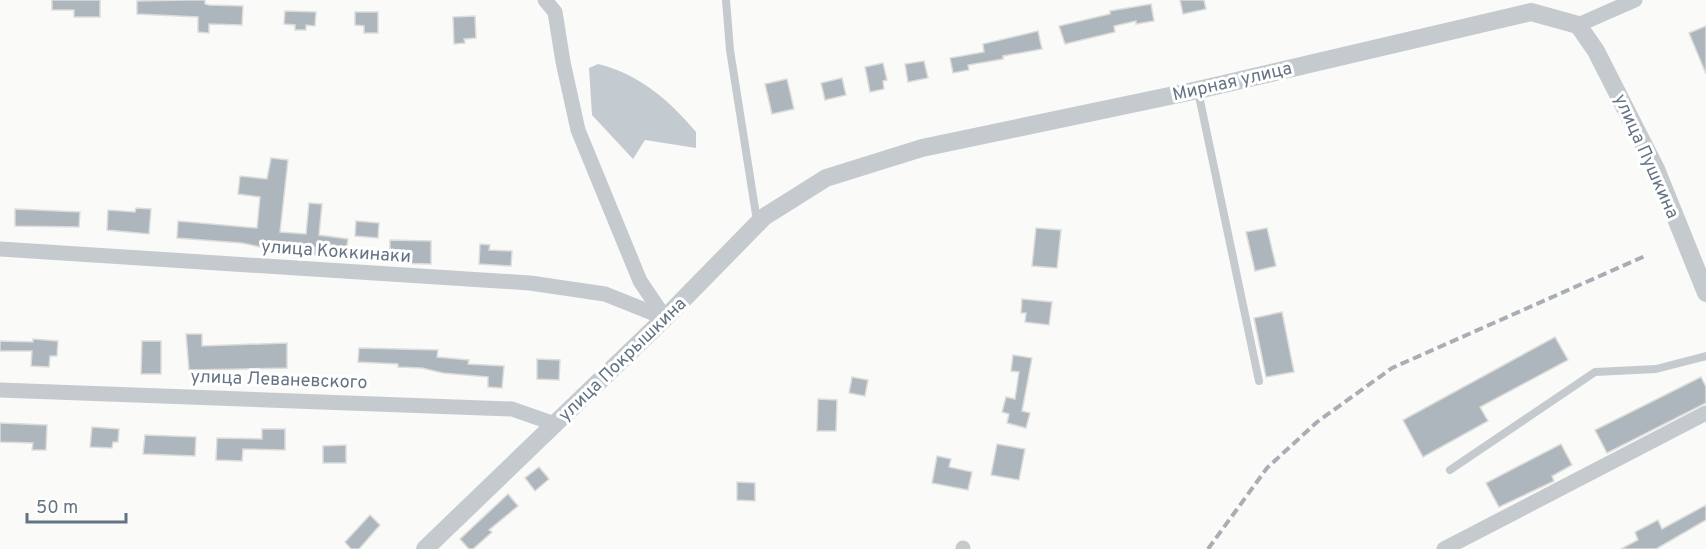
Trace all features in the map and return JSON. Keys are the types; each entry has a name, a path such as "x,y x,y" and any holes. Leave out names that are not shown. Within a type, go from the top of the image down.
{"street":[{"path":"545,0 555,12 578,129 640,281 665,318"},
{"path":"1578,25 1635,0"},
{"name":"Мирная улица","path":"826,178 922,148 1198,90 1531,12 1578,25"},
{"name":"улица Пушкина","path":"1578,25 1596,51 1628,109 1656,169 1706,293"},
{"name":"улица Покрышкина","path":"425,549 665,318 758,223 826,178"},
{"name":"улица Коккинаки","path":"0,249 530,283 605,294 665,318"},
{"name":"улица Леваневского","path":"0,390 512,409 555,424"},
{"path":"1444,549 1706,413"}],"lane":[{"path":"726,0 730,50 758,223"},
{"path":"1198,90 1259,381"},
{"path":"1450,470 1595,372 1656,369 1706,356"}],"shaded area":[{"path":"598,64 627,74 664,99 696,132 696,148 645,140 633,159 592,115 589,68"}],"building":[{"path":"52,0 100,0 100,17 74,17 74,10 52,10"},
{"path":"205,0 205,4 209,5 243,6 242,25 209,24 209,33 198,32 198,17 137,14 137,1"},
{"path":"1180,0 1204,0 1206,9 1183,14"},
{"path":"1151,4 1154,21 1136,24 1136,21 1114,26 1115,32 1065,44 1059,26 1110,14 1110,11"},
{"path":"285,11 316,12 315,26 306,25 306,30 295,30 295,25 284,24"},
{"path":"355,12 378,12 378,33 364,33 364,26 355,25"},
{"path":"475,16 476,38 464,39 465,43 454,44 453,17"},
{"path":"1706,26 1706,74 1689,33"},
{"path":"1038,31 1042,49 968,65 969,70 953,73 950,58 984,52 983,44"},
{"path":"924,61 928,78 908,82 905,64"},
{"path":"883,63 887,80 883,81 884,89 870,92 865,67"},
{"path":"842,78 846,95 825,100 821,83"},
{"path":"787,79 794,109 772,114 765,84"},
{"path":"271,158 288,160 280,232 306,234 309,203 322,204 319,235 348,239 346,252 341,251 340,258 283,252 242,243 177,238 178,221 257,228 260,197 238,194 240,176 267,179"},
{"path":"136,208 151,209 149,234 107,230 108,210 135,212"},
{"path":"15,209 80,212 79,227 15,226"},
{"path":"356,221 379,223 378,238 355,236"},
{"path":"1036,228 1061,230 1057,268 1032,266"},
{"path":"1267,228 1276,266 1255,271 1246,232"},
{"path":"390,240 431,241 431,264 390,263"},
{"path":"480,244 490,245 489,250 512,251 511,266 479,264"},
{"path":"1022,299 1052,302 1049,325 1025,322 1026,313 1021,313"},
{"path":"1282,312 1294,372 1266,377 1254,318"},
{"path":"186,334 202,334 202,346 287,343 287,368 189,370"},
{"path":"1555,337 1568,360 1480,407 1488,421 1423,457 1403,420"},
{"path":"33,339 58,341 57,356 50,356 49,367 31,366 32,351 0,351 0,341 33,342"},
{"path":"142,341 161,341 161,374 141,374"},
{"path":"359,348 438,350 437,357 469,360 468,364 504,366 502,388 488,387 488,377 398,367 398,364 358,362"},
{"path":"1013,355 1032,358 1022,411 1030,413 1026,428 1007,423 1009,414 1002,412 1006,397 1015,399 1019,372 1011,371"},
{"path":"537,359 560,360 559,380 537,379"},
{"path":"852,377 868,380 865,396 849,393"},
{"path":"1701,377 1706,387 1706,403 1607,453 1595,430"},
{"path":"818,399 837,400 836,431 817,431"},
{"path":"0,423 47,425 46,450 32,450 33,443 0,442"},
{"path":"92,427 119,429 118,442 113,442 112,448 90,447"},
{"path":"262,429 285,429 285,450 243,449 242,461 216,460 217,438 262,439"},
{"path":"145,435 196,437 195,456 143,454"},
{"path":"997,444 1025,449 1019,480 991,475"},
{"path":"1561,444 1572,465 1552,476 1554,481 1499,507 1486,483"},
{"path":"346,445 346,463 323,463 323,446"},
{"path":"937,456 951,459 949,467 972,472 968,490 932,483"},
{"path":"539,467 549,479 535,491 525,478"},
{"path":"737,482 755,483 755,501 737,500"},
{"path":"508,494 518,506 489,530 492,532 473,549 469,549 460,539"},
{"path":"1706,505 1706,520 1656,549 1621,549 1638,540 1635,532 1658,520 1662,529"},
{"path":"370,515 380,525 359,549 351,549 345,542"}],"railway":[{"path":"1208,549 1267,468 1317,422 1392,368 1645,256"}]}
